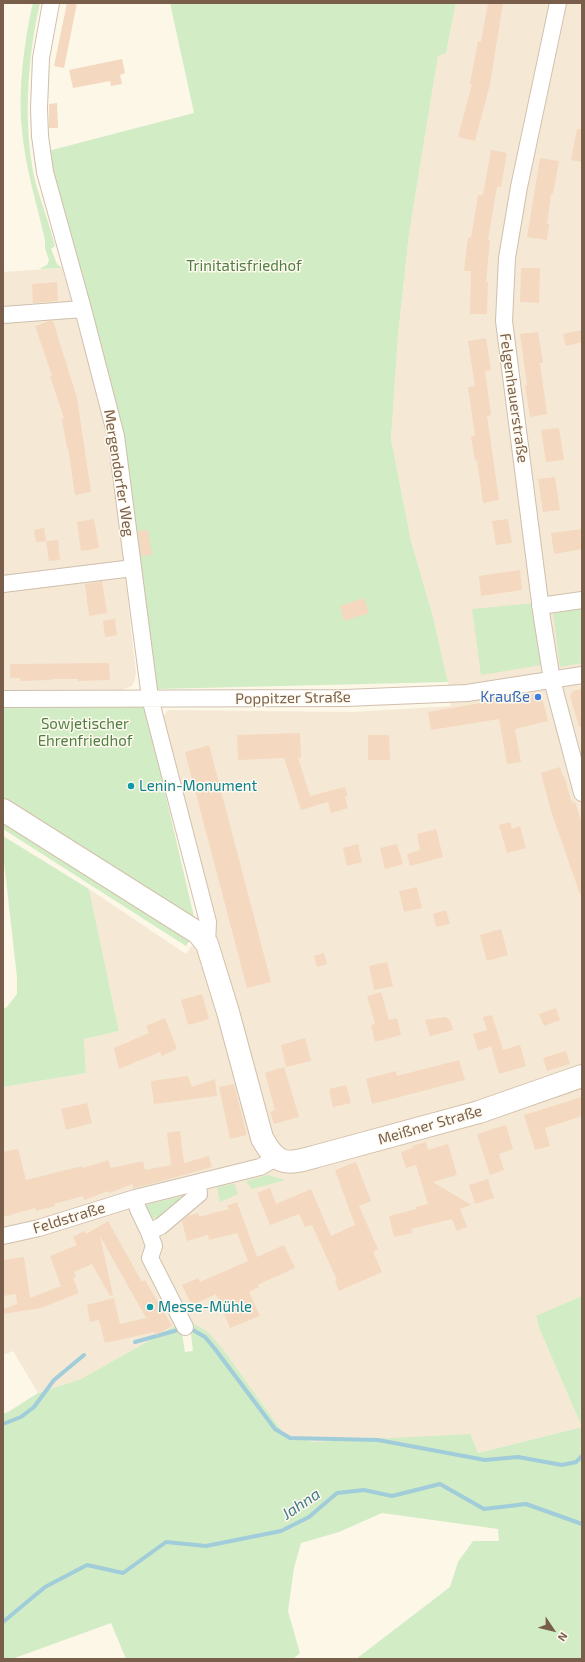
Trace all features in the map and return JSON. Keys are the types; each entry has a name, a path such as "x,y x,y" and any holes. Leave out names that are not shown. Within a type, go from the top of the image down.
{"main road":[{"path":"3,810 198,933 208,944 262,1138 267,1148 276,1158"},
{"name":"Meißner Straße","path":"276,1158 286,1162 322,1155 479,1112 582,1076"}],"street":[{"name":"Mergendorfer Weg","path":"51,3 41,58 39,108 40,136 45,172 116,436 150,698 208,922 208,944"},
{"name":"Felgenhauerstraße","path":"558,3 519,187 507,258 504,315 540,606 552,680 582,793"},
{"path":"3,316 83,309"},
{"path":"3,584 133,568"},
{"path":"540,606 582,600"},
{"name":"Poppitzer Straße","path":"3,699 345,698 459,693 582,675"},
{"name":"Feldstraße","path":"3,1236 39,1228 135,1198 260,1166 276,1158"},
{"path":"149,1232 161,1226 200,1194 198,1183"},
{"path":"135,1198 154,1246 150,1258 185,1327"}],"shaded area":[{"path":"456,3 582,3 582,1296 536,1317 539,1328 582,1427 478,1453 313,1442 284,1434 225,1352 190,1327 175,1326 81,1379 38,1393 13,1351 3,1355 3,1087 86,1073 84,1039 119,1031 89,889 186,954 211,917 162,717 168,710 353,712 451,706 448,682 432,613 411,541 391,439 398,335 409,234 438,56 446,53"},
{"path":"62,268 72,303 3,311 3,272"},
{"path":"75,315 97,393 107,437 124,562 3,579 3,320"},
{"path":"125,574 136,673 132,686 121,690 3,691 3,589"}],"green space":[{"path":"33,3 40,3 29,71 29,144 37,188 55,246 51,249 57,264 62,268 39,269 47,265 49,260 28,172 22,130 21,83 27,33"},
{"name":"Trinitatisfriedhof","path":"170,3 456,3 446,53 438,56 409,234 398,335 391,439 411,541 432,613 448,682 157,689 139,560 137,532 129,487 48,151 194,113"},
{"path":"535,603 541,665 481,675 472,609"},
{"path":"582,609 582,663 560,667 553,613"},
{"name":"Sowjetischer Ehrenfriedhof","path":"3,707 145,707 195,921 3,800"},
{"path":"3,817 191,939 186,946 3,829"},
{"path":"3,836 89,889 119,1031 84,1039 86,1073 3,1087 3,1009 7,1007 17,994 17,977 3,853"},
{"path":"268,1175 285,1180 252,1189 246,1181"},
{"path":"233,1184 235,1185 238,1194 220,1202 217,1187"},
{"path":"184,1196 183,1201 158,1218 150,1218 144,1205"},
{"path":"582,1296 582,1427 539,1328 536,1316"},
{"path":"195,1324 208,1332 225,1352 284,1434 313,1442 470,1434 478,1453 582,1427 582,1659 356,1659 450,1587 458,1562 473,1541 499,1541 498,1529 382,1513 339,1532 301,1543 294,1568 288,1611 300,1653 293,1659 126,1659 111,1623 12,1659 3,1659 3,1414 38,1393 81,1379 175,1326 181,1327 185,1352 193,1351 190,1327"}],"building":[{"path":"67,3 77,3 64,68 54,66"},
{"path":"488,3 503,3 490,84 475,141 458,137 472,84 470,84 478,41 481,42"},
{"path":"122,59 125,73 120,75 122,84 111,86 110,81 73,88 69,70"},
{"path":"57,103 58,128 49,128 49,104"},
{"path":"577,129 582,129 582,162 571,160"},
{"path":"491,150 507,153 501,187 497,187 488,240 490,240 486,282 488,282 487,314 470,314 471,271 464,271 468,237 471,238 478,195 483,195"},
{"path":"540,158 559,161 553,194 551,194 547,224 549,224 547,240 527,237"},
{"path":"521,268 540,268 539,303 520,302"},
{"path":"57,282 58,301 33,303 32,284"},
{"path":"53,321 77,398 91,492 75,495 62,419 64,418 35,326"},
{"path":"582,330 582,342 566,346 563,334"},
{"path":"538,332 543,363 540,363 547,414 530,417 525,386 527,385 520,334"},
{"path":"486,338 491,370 485,371 491,415 487,416 499,500 483,503 477,460 475,461 471,436 475,436 468,387 475,386 468,341"},
{"path":"559,428 564,460 546,462 541,430"},
{"path":"555,477 560,510 543,512 538,479"},
{"path":"94,519 99,548 81,551 77,522"},
{"path":"508,519 512,543 496,545 492,521"},
{"path":"44,528 46,541 36,542 34,530"},
{"path":"582,529 582,549 554,554 551,533"},
{"path":"148,530 152,555 141,556 138,531"},
{"path":"58,540 60,560 49,561 46,541"},
{"path":"520,570 522,590 481,596 479,576"},
{"path":"102,581 107,613 89,616 85,584"},
{"path":"364,598 369,613 344,621 340,606"},
{"path":"115,619 117,635 105,637 103,621"},
{"path":"109,663 110,680 78,681 78,679 51,679 20,681 20,678 10,678 10,664"},
{"path":"582,689 582,727 579,727 570,696 573,691"},
{"path":"534,694 543,701 548,721 515,729 521,762 507,764 499,719 431,730 428,712"},
{"path":"300,733 301,758 298,758 310,796 345,787 348,796 345,796 348,808 331,813 328,802 301,810 284,758 238,760 237,735"},
{"path":"368,735 389,735 390,760 368,760"},
{"path":"209,745 271,982 247,988 185,752"},
{"path":"560,767 572,803 575,802 582,823 582,894 580,894 551,811 541,773"},
{"path":"510,822 512,829 520,826 526,848 507,853 499,825"},
{"path":"436,829 443,857 410,866 407,854 420,850 417,834"},
{"path":"358,844 362,862 347,866 343,848"},
{"path":"397,844 403,864 385,869 380,848"},
{"path":"417,887 422,908 404,912 399,891"},
{"path":"446,910 450,924 436,927 433,914"},
{"path":"501,929 508,955 487,961 480,935"},
{"path":"324,953 327,964 317,967 314,956"},
{"path":"387,962 393,986 374,990 369,966"},
{"path":"381,992 389,1020 397,1018 401,1035 375,1042 371,1025 375,1024 367,996"},
{"path":"202,994 209,1019 188,1025 181,1000"},
{"path":"556,1008 560,1020 544,1026 539,1014"},
{"path":"492,1015 503,1050 520,1045 526,1066 499,1074 491,1046 478,1051 473,1034 487,1030 483,1017"},
{"path":"445,1017 450,1020 453,1030 430,1036 425,1020"},
{"path":"165,1018 177,1049 162,1056 160,1052 119,1069 114,1048 149,1033 146,1026"},
{"path":"305,1038 311,1061 286,1067 281,1045"},
{"path":"566,1051 570,1064 547,1071 543,1058"},
{"path":"459,1060 465,1080 372,1104 366,1079 396,1071 397,1076"},
{"path":"284,1067 299,1117 274,1124 270,1112 275,1110 265,1073"},
{"path":"188,1076 192,1087 215,1079 217,1096 154,1104 151,1081"},
{"path":"234,1084 247,1135 230,1139 219,1087"},
{"path":"346,1085 351,1103 333,1107 329,1089"},
{"path":"582,1097 582,1116 545,1128 550,1146 535,1150 524,1115"},
{"path":"87,1103 92,1123 66,1130 61,1109"},
{"path":"506,1125 513,1149 499,1154 504,1170 490,1175 477,1134"},
{"path":"180,1131 184,1163 209,1156 212,1167 133,1188 133,1184 84,1200 83,1196 36,1211 35,1208 3,1217 3,1152 18,1149 26,1180 82,1166 83,1168 108,1160 111,1168 143,1161 145,1170 171,1165 167,1133"},
{"path":"426,1142 428,1150 448,1144 457,1175 433,1182 471,1205 460,1209 467,1227 457,1231 452,1219 411,1229 412,1233 394,1237 389,1216 417,1209 416,1207 428,1204 416,1165 406,1168 401,1152 413,1148 412,1146"},
{"path":"356,1162 371,1201 359,1206 378,1249 373,1252 382,1272 339,1291 335,1281 337,1280 312,1225 305,1227 299,1214 270,1225 257,1193 270,1188 276,1204 311,1189 331,1236 355,1225 335,1170"},
{"path":"488,1179 494,1198 475,1204 469,1185"},
{"path":"237,1202 257,1257 284,1245 295,1268 257,1285 259,1287 249,1292 260,1316 230,1328 216,1294 192,1305 182,1285 198,1278 200,1282 248,1261 237,1233 209,1240 208,1235 187,1241 182,1221 188,1216 198,1213 199,1217 229,1209 227,1206"},
{"path":"108,1221 142,1282 145,1280 172,1326 156,1335 154,1332 105,1343 99,1320 90,1322 87,1305 114,1298 120,1324 146,1318 100,1236 113,1295 110,1296 92,1264 74,1272 76,1277 73,1278 79,1293 41,1308 3,1314 3,1309 17,1304 16,1294 3,1296 3,1260 24,1257 30,1298 61,1286 50,1256 77,1245 73,1237 84,1231 86,1234"}],"waterway":[{"path":"135,1342 178,1330"},
{"path":"193,1330 205,1337 215,1349 275,1429 290,1438 378,1440 485,1460 518,1457 562,1465 576,1462 582,1456"},
{"path":"3,1424 21,1417 34,1407 54,1380 84,1355"},
{"name":"Jahna","path":"3,1622 45,1587 87,1565 123,1573 166,1542 206,1546 281,1531 309,1517 337,1493 364,1490 392,1496 440,1484 484,1509 526,1504 582,1524"}],"place":[{"name":"Krauße","path":"538,697"},
{"name":"Lenin-Monument","path":"131,786"},
{"name":"Messe-Mühle","path":"150,1307"}]}
